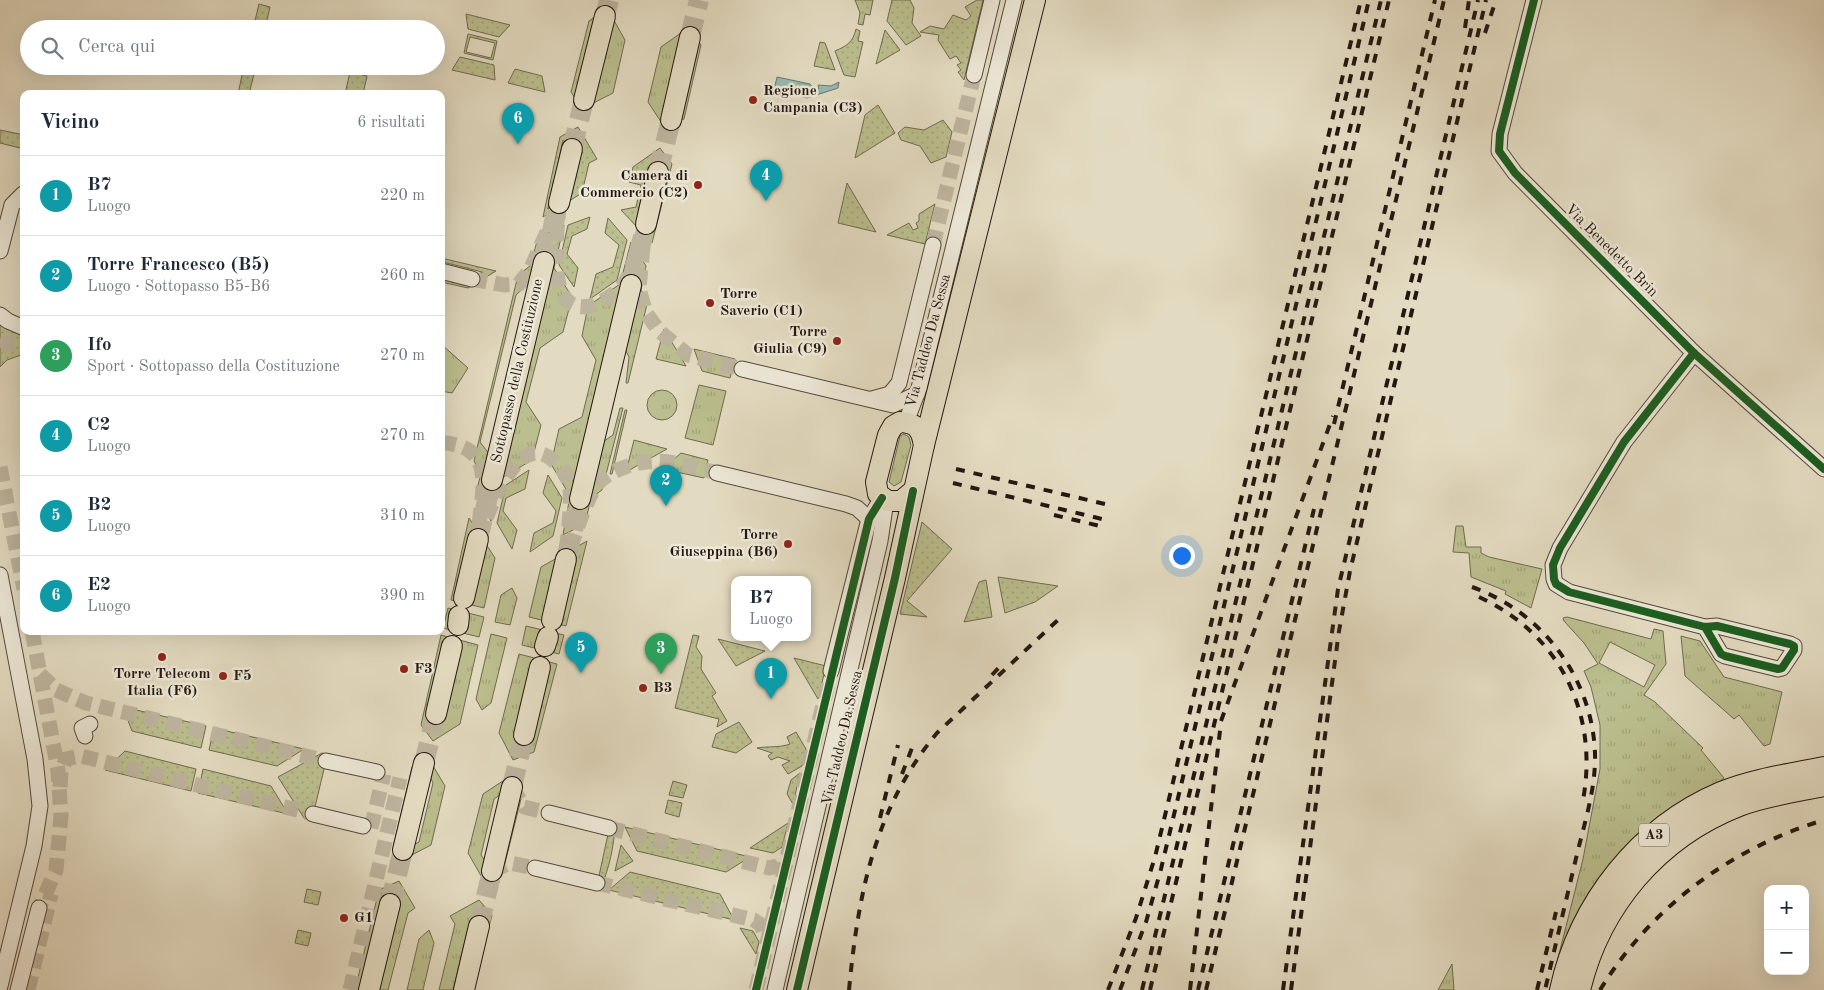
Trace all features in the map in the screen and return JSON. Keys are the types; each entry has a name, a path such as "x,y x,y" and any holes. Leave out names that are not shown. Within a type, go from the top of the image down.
{"highway":[{"name":"A3","path":"1561,990 1572,952 1587,916 1622,866 1654,835 1688,811 1720,794 1759,781 1824,768"},
{"name":"A3","path":"1579,990 1594,944 1612,908 1638,875 1668,846 1703,822 1740,805 1760,798 1824,785"}],"main road":[{"name":"Via Taddeo Da Sessa","path":"797,990 896,578 924,445 1034,0"},
{"path":"584,100 605,16"},
{"path":"671,120 690,37"},
{"path":"559,203 572,149"},
{"path":"646,224 658,172"},
{"name":"Sottopasso della Costituzione","path":"492,480 544,262"},
{"path":"580,499 631,285"},
{"name":"Via Taddeo Da Sessa","path":"882,498 876,482 888,435 900,416"},
{"path":"900,416 918,427 924,445"},
{"path":"882,498 901,501 914,491"},
{"path":"460,613 478,539"},
{"path":"548,634 566,558"},
{"path":"436,714 452,646"},
{"path":"524,735 540,667"},
{"path":"403,850 424,763"},
{"path":"492,871 512,787"},
{"path":"369,990 390,904"},
{"path":"464,990 479,926"}],"street":[{"path":"974,75 992,0"},
{"name":"Via Taddeo Da Sessa","path":"900,416 917,394 1014,0"},
{"name":"Via Benedetto Brin","path":"1534,0 1500,134 1499,151 1515,173 1694,353 1824,469"},
{"path":"0,204 20,195"},
{"path":"0,251 12,205 20,197"},
{"path":"870,399 890,394 899,383 933,244"},
{"path":"445,272 472,279"},
{"path":"0,315 8,322 20,326"},
{"path":"1694,353 1624,442 1560,548 1552,573 1556,584 1568,592 1705,627 1717,626 1790,644 1794,646 1794,650 1782,668 1778,669 1730,657 1721,654 1705,627"},
{"path":"742,369 870,399 900,416 917,394"},
{"path":"717,473 846,504 857,508 869,519"},
{"path":"846,504 863,503 882,498"},
{"path":"831,671 869,519 882,498"},
{"name":"Via Taddeo Da Sessa","path":"775,990 880,541 882,498"},
{"path":"0,575 35,759 40,806 34,846 0,986"},
{"path":"326,760 377,772"},
{"path":"549,813 609,828"},
{"path":"313,814 363,826"},
{"path":"535,868 597,883"},
{"path":"18,990 38,908"}],"green space":[{"path":"855,0 873,0 870,15 865,14 863,25 858,24 860,13"},
{"path":"892,0 910,0 914,8 912,23 921,36 906,45 887,21"},
{"path":"977,0 983,0 964,80 958,72 961,70 957,65 961,63 956,56 950,59 938,40 939,35 920,32 930,26 944,29 953,15 966,20 971,16 965,7"},
{"path":"259,4 270,7 267,20 255,20"},
{"path":"607,8 625,40 613,93 582,109 571,92 589,21","holes":["604,17 577,88 591,29"]},
{"path":"466,14 510,25 499,37 468,29"},
{"path":"688,28 701,45 684,119 665,128 648,102 661,47"},
{"path":"856,29 860,31 858,41 863,42 855,77 844,75 835,51 849,43"},
{"path":"885,30 900,50 876,64"},
{"path":"468,34 497,41 493,60 464,53","holes":["470,37 495,43 491,58 466,52"]},
{"path":"820,42 825,43 835,70 814,66"},
{"path":"460,57 494,65 495,80 452,70"},
{"path":"515,69 542,76 545,92 508,83"},
{"path":"242,75 254,75 250,90 239,90"},
{"path":"349,75 367,76 364,90 346,90"},
{"path":"878,105 895,133 855,158 865,115"},
{"path":"943,120 952,132 946,157 931,163 920,146 901,140 898,133 905,127 924,130"},
{"path":"578,127 597,159 589,163 582,193 543,217 560,137","holes":["563,140 579,158 559,203 548,209"]},
{"path":"0,130 20,134 20,148 0,143"},
{"path":"660,148 672,164 652,243 621,210 636,207 641,185 629,182 633,167","holes":["646,178 650,230 638,212"]},
{"path":"847,183 876,232 838,223"},
{"path":"935,204 925,244 887,235 909,223 913,230 918,228 916,223 919,221 919,214"},
{"path":"590,217 587,229 572,236 567,254 578,268 574,287 559,265 568,225"},
{"path":"608,218 627,240 617,280 590,299 596,274 613,267 619,245 605,233"},
{"path":"564,225 554,268 572,297 563,332 540,348 526,402 541,425 532,460 500,479 491,521 476,492 481,474 474,461 518,275 530,266 538,238","holes":["552,255 496,486 490,455 480,442 516,295 529,283 544,262"]},
{"path":"631,242 646,266 641,290 648,300 628,383 626,383 629,357 622,343 635,292 625,275 571,504 586,495 598,445 613,435 620,408 623,408 602,490 591,498 585,524 563,535 570,496 551,464 559,429 582,417 596,360 582,336 588,306 620,284"},
{"path":"445,259 496,271 468,288 445,283 445,280 464,285 482,272 445,263"},
{"path":"0,319 20,328 20,355 7,360 0,367"},
{"path":"664,329 686,366 656,359"},
{"path":"445,348 468,368 452,393 445,392"},
{"path":"694,349 735,359 730,378 702,371"},
{"path":"699,385 726,391 713,445 685,438"},
{"path":"662,390 668,391 676,399 676,411 668,419 662,420 656,419 648,411 647,405 648,399 656,391"},
{"path":"625,410 627,410 612,474 610,474"},
{"path":"904,434 909,437 911,445 901,482 894,486 889,482 900,436"},
{"path":"634,440 667,449 626,472"},
{"path":"681,453 708,460 704,478 663,469"},
{"path":"529,470 525,489 506,498 503,511 517,530 512,549 497,523 506,485"},
{"path":"548,475 562,498 553,536 530,552 534,533 553,523 556,511 543,493"},
{"path":"469,518 495,558 484,608 451,600"},
{"path":"922,522 952,549 907,601 927,617 900,614"},
{"path":"1456,526 1463,526 1466,547 1481,547 1481,553 1489,557 1542,569 1531,608 1505,594 1506,591 1471,577 1469,553 1453,552"},
{"path":"587,541 566,626 529,617 541,567","holes":["577,552 561,622 559,563"]},
{"path":"998,577 1058,586 1035,602 1005,613"},
{"path":"986,580 992,617 964,622 979,582"},
{"path":"512,588 517,598 510,625 495,622 501,595"},
{"path":"448,608 484,617 479,637 445,628"},
{"path":"1567,617 1651,639 1654,629 1663,631 1666,664 1644,695 1655,702 1703,748 1701,750 1724,778 1708,791 1550,990 1583,859 1600,769 1600,725 1591,687 1584,671 1598,664 1584,643 1563,618","holes":["1610,642 1655,665 1644,687 1599,663"]},
{"path":"526,626 564,635 559,654 522,645"},
{"path":"491,634 507,638 491,703 482,710 476,699"},
{"path":"441,635 478,645 460,724 433,741 421,725"},
{"path":"693,635 699,636 696,647 702,656 701,669 716,693 712,696 727,721 717,727 719,719 675,708"},
{"path":"1681,636 1700,641 1724,677 1782,692 1770,744 1764,746 1739,715 1734,719 1685,676"},
{"path":"718,639 765,651 736,666"},
{"path":"519,654 557,664 534,752 513,760 499,733"},
{"path":"794,658 826,666 818,699"},
{"path":"123,707 206,726 201,748 132,731"},
{"path":"739,722 752,742 736,753 712,747 716,734"},
{"path":"214,728 304,749 277,766 209,750"},
{"path":"796,732 806,749 802,766 788,774 782,765 790,761 778,757 771,760 768,756 772,753 757,748 790,744 787,737"},
{"path":"125,751 196,769 191,791 105,770"},
{"path":"322,753 379,767 326,761 313,815 362,833 304,818 278,777"},
{"path":"429,759 445,786 431,845 404,859 394,843 412,767","holes":["424,764 433,783 419,842 403,850"]},
{"path":"203,769 271,786 288,814 198,793"},
{"path":"800,773 793,804 787,794 791,780"},
{"path":"509,777 522,795 503,871 484,881 468,853 483,794","holes":["512,787 492,870 481,855 494,799"]},
{"path":"673,781 687,785 683,798 669,795"},
{"path":"668,800 682,803 679,817 665,813"},
{"path":"788,823 782,847 773,853 750,848"},
{"path":"610,825 615,825 614,841 609,865 601,888 528,871 597,885"},
{"path":"625,827 750,857 726,872 637,851"},
{"path":"621,845 633,861 615,871"},
{"path":"630,872 720,894 734,920 609,890"},
{"path":"399,881 415,908 408,913 388,990 379,990 398,913 390,904 364,990 355,990 379,890"},
{"path":"307,889 321,892 318,905 304,902"},
{"path":"479,900 492,915 473,990 468,928 453,990 439,990 455,924 450,916"},
{"path":"740,928 753,931 759,942 756,954"},
{"path":"298,930 311,933 308,946 295,943"},
{"path":"429,930 434,943 423,990 407,990 419,939"},
{"path":"1452,964 1454,990 1438,990"}],"water":[{"path":"777,77 810,84 814,89 819,89 818,85 831,86 839,82 838,88 807,98 774,90"}],"tunnel":[{"path":"605,16 609,0"},
{"path":"690,37 699,0"},
{"path":"933,245 974,75"},
{"path":"572,149 584,100"},
{"path":"658,172 671,120"},
{"path":"559,203 556,252 558,280 565,298 577,306 584,307 600,302 622,287 630,273 646,224"},
{"path":"544,262 559,203"},
{"path":"472,279 504,285 519,284 530,270 555,214"},
{"path":"631,285 646,224"},
{"path":"643,247 639,289 646,313 659,331 688,355 742,369"},
{"path":"0,347 8,343 20,342"},
{"path":"445,443 457,445 471,452 477,458 481,467 483,487 479,527"},
{"path":"478,539 495,497 514,466 525,457 537,453 550,458 568,478 570,509 566,559"},
{"path":"570,548 591,494 597,484 613,472 633,464 657,461 680,464 717,473"},
{"path":"0,467 20,569"},
{"path":"478,539 492,480"},
{"path":"566,559 580,499"},
{"path":"33,635 58,770 61,816 56,870 39,908"},
{"path":"756,990 831,671"},
{"path":"40,674 56,690 86,703 326,761"},
{"path":"424,763 436,714"},
{"path":"512,787 524,735"},
{"path":"60,787 61,772 66,759 81,756 313,814"},
{"path":"371,828 384,774"},
{"path":"350,990 400,778"},
{"path":"512,787 524,807 549,813"},
{"path":"609,828 769,868 777,866 787,858"},
{"path":"390,904 403,850"},
{"path":"492,871 510,863 535,868"},
{"path":"479,926 492,871"},
{"path":"597,883 754,920 761,925 767,941"},
{"path":"28,990 51,894"}],"railway":[{"path":"1108,990 1136,918 1155,857 1361,0"},
{"path":"1120,990 1146,922 1161,869 1369,0"},
{"path":"1142,990 1381,0"},
{"path":"1150,990 1389,0"},
{"path":"1334,424 1435,0"},
{"path":"1206,990 1444,0"},
{"path":"1465,28 1469,0"},
{"path":"1283,990 1338,589 1478,0"},
{"path":"1291,990 1339,631 1350,571 1486,0"},
{"path":"1485,33 1496,0"},
{"path":"1221,721 1333,416"},
{"path":"956,469 1105,504"},
{"path":"953,483 1102,519"},
{"path":"1198,990 1314,509"},
{"path":"1054,515 1100,526"},
{"path":"1472,587 1497,598 1541,630 1559,651 1573,674 1584,699 1592,725 1595,753 1592,790 1545,990"},
{"path":"1479,597 1507,613 1532,632 1552,655 1567,680 1578,708 1585,737 1586,768 1583,800"},
{"path":"849,990 864,887 884,823 898,792 916,762 937,733 1060,618"},
{"path":"992,675 1004,662"},
{"path":"1190,990 1221,722"},
{"path":"880,818 898,745"},
{"path":"902,774 912,748"},
{"path":"1600,990 1620,960 1643,932 1696,884 1726,864 1757,847 1790,832 1824,820"},
{"path":"1537,990 1556,912"}],"cycle path":[{"path":"1534,0 1500,134 1499,151 1515,173 1694,353 1824,469"},
{"path":"1694,353 1624,442 1560,548 1553,565 1556,584 1569,592 1705,627 1717,626 1790,644 1794,646 1794,650 1782,668 1778,669 1725,656 1721,654 1705,627"},
{"path":"797,990 895,578 913,491"},
{"path":"756,990 869,519 882,498"}],"place":[{"name":"Regione Campania (C3)","path":"753,100"},
{"name":"E2","path":"518,144"},
{"name":"Camera di Commercio (C2)","path":"698,185"},
{"name":"C2","path":"766,201"},
{"name":"Torre Saverio (C1)","path":"710,303"},
{"name":"Torre Giulia (C9)","path":"837,341"},
{"name":"Torre Francesco (B5)","path":"666,506"},
{"name":"Torre Giuseppina (B6)","path":"788,544"},
{"name":"Torre Telecom Italia (F6)","path":"162,657"},
{"name":"F3","path":"404,669"},
{"name":"B2","path":"581,673"},
{"name":"Ifo","path":"661,674"},
{"name":"F5","path":"223,676"},
{"name":"B3","path":"643,688"},
{"name":"B7","path":"771,699"},
{"name":"G1","path":"344,918"}]}
